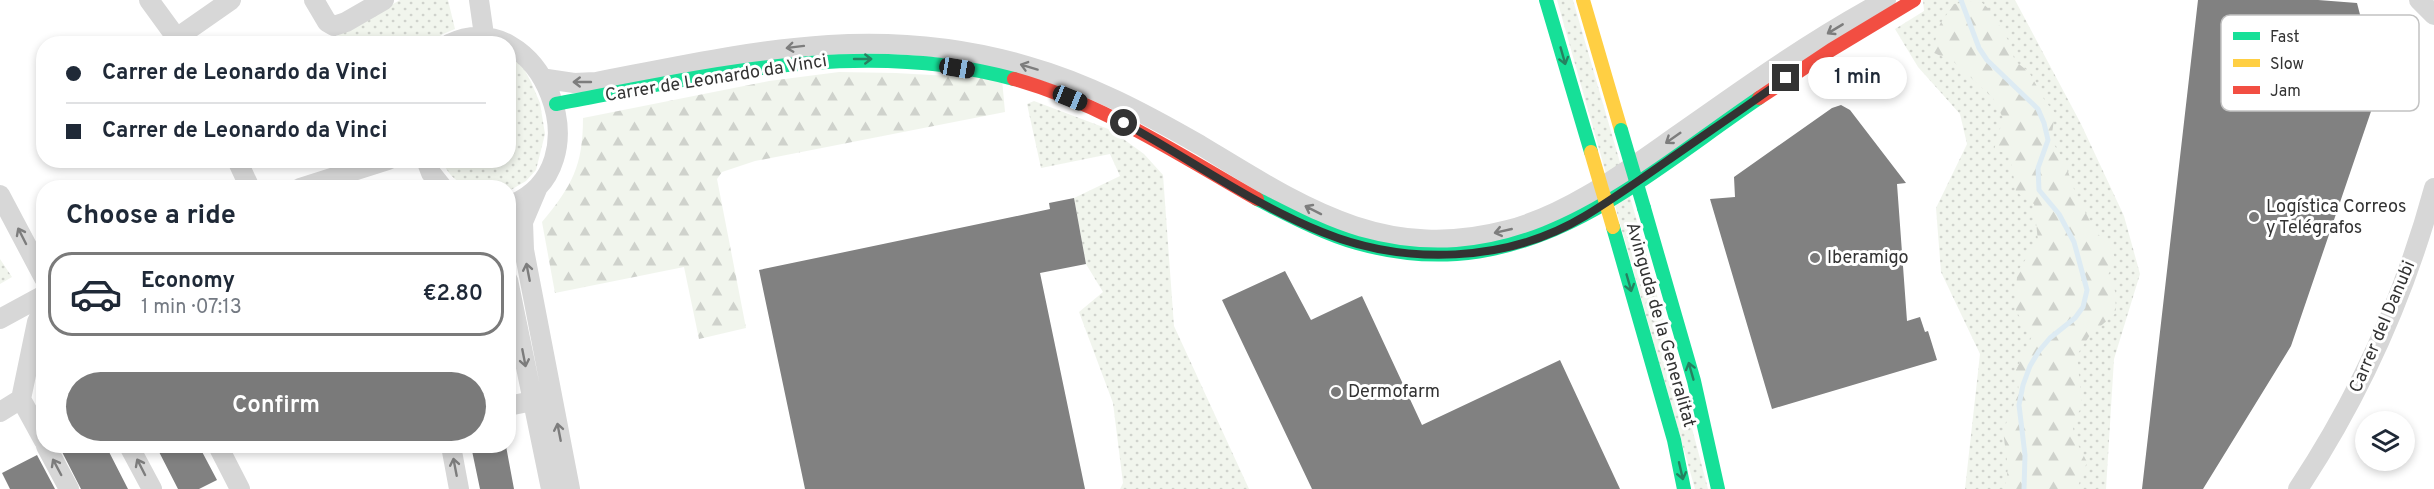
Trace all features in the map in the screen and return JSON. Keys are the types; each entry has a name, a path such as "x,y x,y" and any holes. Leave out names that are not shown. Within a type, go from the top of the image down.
{"street":[{"path":"149,0 177,36"},
{"path":"185,36 231,0"},
{"path":"314,0 327,22 334,26 346,22 384,0"},
{"path":"479,0 484,35"},
{"name":"Avinguda de la Generalitat","path":"1546,0 1674,440 1684,489"},
{"name":"Avinguda de la Generalitat","path":"1583,0 1694,381 1718,489"},
{"name":"Carrer de Leonardo da Vinci","path":"547,79 596,82 745,54 818,45 897,43 976,54 1028,66 1116,100 1197,144 1276,192 1353,227 1390,235 1430,239 1469,238 1526,224 1578,201 1812,42 1886,0"},
{"name":"Carrer de Leonardo da Vinci","path":"556,104 729,73 824,60 918,61 996,74 1051,91 1106,113 1281,212 1323,233 1358,244 1397,252 1460,254 1524,242 1583,217 1805,65 1914,0"},
{"path":"2420,0 2434,15"},
{"path":"469,36 478,34 491,36"},
{"path":"516,45 535,62 547,79 556,104 555,155 523,222 523,243 570,489"},
{"path":"325,180 363,168"},
{"name":"Carrer del Danubi","path":"2298,489 2342,418 2380,340 2407,276 2434,188"},
{"path":"516,203 537,189"},
{"path":"0,195 36,263"},
{"path":"0,319 36,299"},
{"path":"516,319 551,489"},
{"path":"36,327 23,391 36,422"},
{"path":"0,412 23,391"},
{"path":"516,404 533,401"},
{"path":"50,453 69,489"},
{"path":"133,453 152,489"},
{"path":"221,453 233,486"},
{"path":"452,453 459,489"}],"green space":[{"path":"400,0 448,0 455,29 440,36 337,36"},
{"path":"1557,0 1573,0 1643,242 1708,489 1695,489"},
{"path":"1923,0 2015,0 2081,124 2124,216 2140,274 2114,359 2106,489 1965,489 1980,354 1941,272 1936,208 1967,144 1960,114 1918,67 1895,29 1924,11"},
{"path":"1979,0 1990,10 2008,40 2015,61 2029,72 2045,101 2055,113 2051,140 2064,160 2075,192 2096,233 2108,242 2116,260 2108,275 2115,291 2116,313 2090,335 2077,355 2082,407 2072,422 2075,439 2087,462 2077,489 2005,489 2008,468 2003,431 2019,392 2016,370 2032,336 2016,311 2017,272 2038,241 2034,204 2016,192 2010,154 1994,150 2003,118 1993,98 1954,62 1932,52 1940,24 1954,4"},
{"path":"516,59 521,63 540,103 545,134 536,170 526,181 516,187 516,180 456,180 446,168 516,168"},
{"path":"839,72 1002,79 1005,112 755,161 722,172 717,179 746,328 699,339 684,267 555,293 542,222 561,197 574,174 581,149 583,118 769,81"},
{"path":"1034,101 1111,130 1144,154 1163,175 1174,326 1249,489 1120,489 1123,483 1113,403 1079,312 1103,292 1086,264 1074,198 1120,176 1110,154 1041,168 1027,104"},
{"path":"0,259 12,277 0,284"}],"building":[{"name":"Logística Correos y Telégrafos","path":"2198,0 2318,0 2357,3 2360,15 2221,15 2221,111 2371,111 2291,346 2203,489 2142,489"},
{"name":"Iberamigo","path":"1841,105 1850,110 1906,183 1897,184 1907,321 1920,317 1925,332 1928,331 1937,360 1772,409 1710,199 1735,197 1734,177 1832,108"},
{"path":"1074,198 1086,264 1040,273 1085,489 805,489 759,270 1050,209 1049,203"},
{"name":"Dermofarm","path":"1285,271 1311,320 1362,296 1422,425 1560,360 1620,489 1312,489 1222,300"},
{"path":"63,453 110,453 128,489 81,489"},
{"path":"160,453 203,453 217,480 199,489 178,489"},
{"path":"472,453 507,453 514,489 480,489"},
{"path":"37,455 55,489 10,489 2,473"}],"waterway":[{"path":"1961,0 1979,48 1987,60 2038,109 2048,140 2038,168 2039,190 2059,214 2074,242 2087,290 2083,307 2075,318 2050,338 2039,351 2023,385 2019,405 2025,455 2024,489"}],"traffic: fast":[{"path":"1546,0 1591,152"},
{"path":"556,104 727,73 785,65 842,61 900,61 957,67 1014,79"},
{"path":"1257,199 1318,229 1357,243 1417,254 1472,252 1524,241 1573,221 1620,195 1759,98"},
{"path":"1621,130 1644,208"},
{"path":"1644,208 1694,381 1718,489"},
{"path":"1613,227 1674,440 1684,489"}],"traffic: slow":[{"path":"1583,0 1621,130"},
{"path":"1591,152 1613,227"}],"traffic: jam":[{"path":"1759,98 1831,50 1914,0"},
{"path":"1014,79 1047,89 1109,116 1257,199"}],"place":[{"name":"Logística Correos y Telégrafos","path":"2254,217"},
{"name":"Iberamigo","path":"1815,258"},
{"name":"Dermofarm","path":"1336,392"}],"route":[{"path":"1124,123 1272,208 1323,233 1358,244 1397,252 1431,255 1460,254 1493,250 1524,242 1583,217 1786,78"}]}
